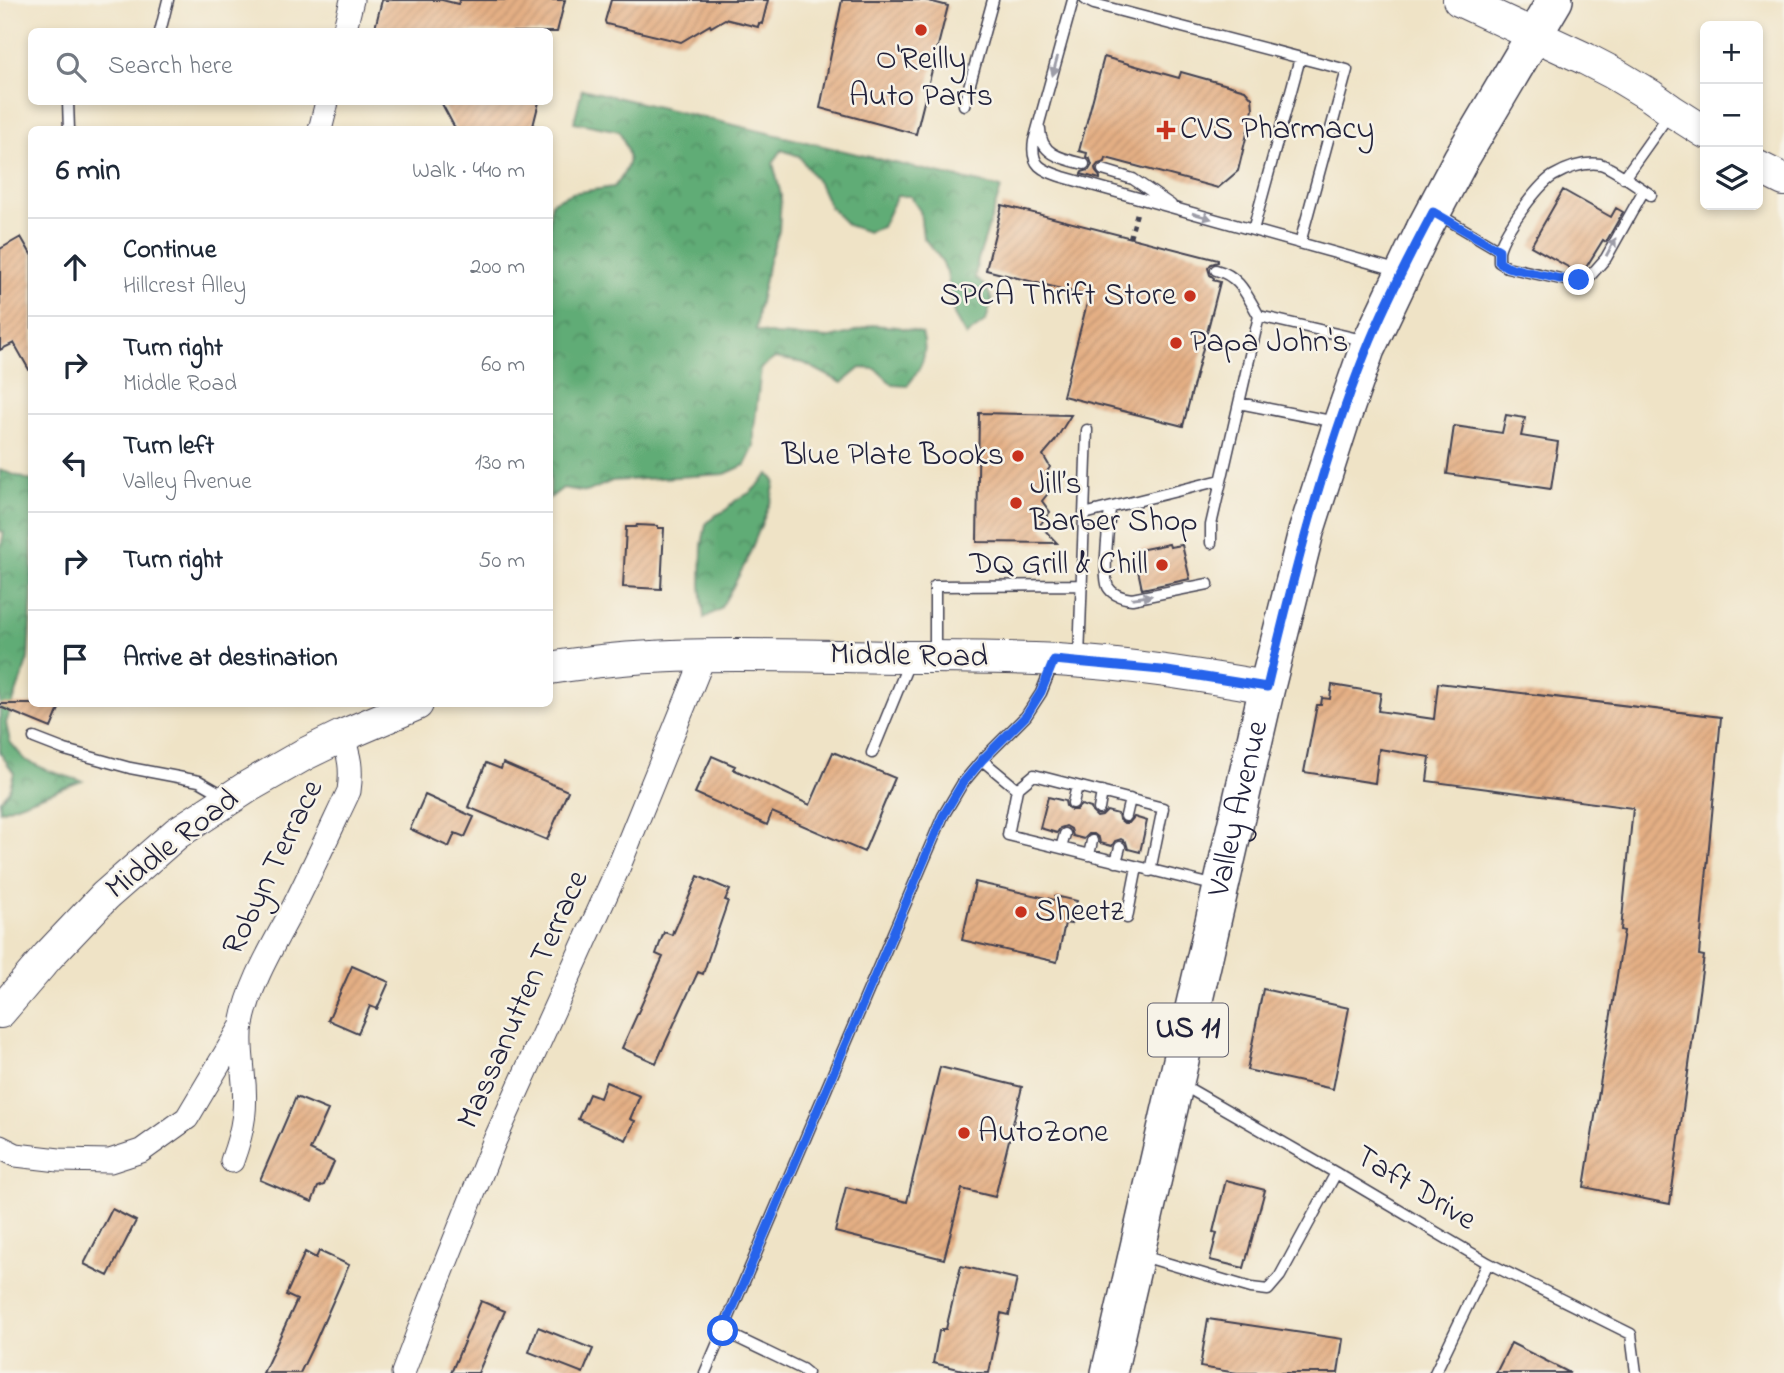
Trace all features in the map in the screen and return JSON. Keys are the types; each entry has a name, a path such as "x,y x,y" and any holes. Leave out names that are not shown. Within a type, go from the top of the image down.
{"main road":[{"path":"1459,0 1613,73 1700,129"},
{"name":"Valley Avenue","path":"1109,1373 1267,687 1306,531 1341,423 1370,341 1402,272 1461,159 1555,0"},
{"path":"1763,170 1784,180"},
{"name":"Middle Road","path":"553,668 635,657 705,654 1067,661 1161,670 1267,687"},
{"name":"Middle Road","path":"0,1012 105,896 177,833 294,761 406,707"}],"street":[{"path":"345,28 352,0"},
{"path":"321,126 326,105"},
{"name":"Massanutten Terrace","path":"404,1373 494,1142 619,866 705,654"},
{"name":"Robyn Terrace","path":"0,1147 16,1155 59,1160 110,1161 141,1151 187,1118 241,1027 255,981 299,897 349,791 352,771 342,736"},
{"name":"Robyn Terrace","path":"232,1161 243,1126 245,1101 241,1027"}],"lane":[{"path":"161,28 168,0"},
{"path":"964,105 993,0"},
{"path":"1073,0 1032,150 1040,167 1063,177 1402,272"},
{"path":"1086,0 1348,70 1300,243"},
{"path":"1253,230 1300,58"},
{"path":"68,105 69,126"},
{"path":"1624,178 1672,111"},
{"path":"1041,116 1040,136 1046,148 1060,158 1084,164"},
{"path":"1588,163 1608,167 1647,192 1606,257 1591,275 1579,280 1565,280 1507,267 1499,262 1499,250 1514,222 1541,185 1574,166 1588,163"},
{"path":"1103,170 1133,179 1176,209"},
{"path":"1433,212 1499,250"},
{"path":"1211,543 1211,525 1259,316 1231,275 1216,270"},
{"path":"1259,316 1370,341"},
{"path":"1239,403 1341,423"},
{"path":"705,1373 943,816 962,784 1026,716 1041,692 1067,661 1082,585 1087,430"},
{"path":"1084,514 1221,480"},
{"path":"1110,508 1107,584 1116,595 1132,599 1208,584"},
{"path":"872,753 923,658 935,586 1082,585"},
{"path":"34,738 65,750 130,768 199,781 230,798"},
{"path":"982,760 1017,789"},
{"path":"1150,871 1163,808 1034,775 1017,789 1008,835 1150,871 1220,887"},
{"path":"1073,803 1077,786"},
{"path":"1099,809 1102,792"},
{"path":"1126,816 1130,799"},
{"path":"1061,848 1065,834"},
{"path":"1089,855 1092,841"},
{"path":"1116,862 1119,847"},
{"path":"1127,918 1137,867"},
{"name":"Taft Drive","path":"1176,1081 1488,1263 1631,1334 1636,1373"},
{"path":"1137,1254 1251,1288 1268,1290 1280,1276 1336,1172"},
{"path":"1435,1373 1488,1263"},
{"path":"723,1331 802,1368 807,1373"}],"path":[{"path":"1130,238 1136,216"}],"green space":[{"path":"582,89 1001,188 977,263 975,278 986,287 992,300 986,321 966,336 954,315 947,272 940,258 923,237 920,211 910,196 897,196 882,227 868,232 847,225 830,207 821,187 799,156 782,150 773,163 781,195 779,231 769,261 756,331 775,335 830,338 872,325 898,327 922,333 924,355 916,374 907,386 893,385 876,369 860,368 842,383 804,363 775,358 761,368 754,447 745,465 725,474 612,481 587,492 563,488 553,496 553,202 572,193 614,187 625,172 628,160 619,131 574,122"},
{"path":"0,470 28,480 28,659 6,723 10,742 25,760 82,781 0,811 0,800 9,790 14,773 0,753 0,551 4,532 0,531"},
{"path":"769,474 775,481 771,501 746,562 720,609 704,618 701,585 702,545 706,524 751,492"}],"building":[{"path":"382,0 442,0 458,4 460,0 565,0 557,32 553,32 553,28 375,28"},
{"path":"611,0 768,0 762,24 759,23 758,27 725,19 681,42 606,24"},
{"path":"842,0 925,0 948,6 916,134 820,108"},
{"name":"CVS Pharmacy","path":"1104,57 1179,78 1181,72 1245,90 1252,98 1253,109 1238,171 1218,188 1106,158 1105,162 1095,168 1100,179 1081,174 1092,165 1086,157 1087,153 1079,151"},
{"path":"443,105 538,105 533,126 454,126"},
{"path":"1563,190 1611,217 1616,208 1623,212 1606,242 1603,240 1585,269 1577,272 1531,246"},
{"path":"1002,205 1218,260 1208,268 1213,280 1220,282 1183,426 1063,396 1089,296 986,270"},
{"path":"21,237 28,249 28,368 14,343 0,350 0,249"},
{"path":"979,413 1071,415 1043,455 1050,467 1043,478 1050,491 1042,501 1050,512 1040,525 1057,543 977,542"},
{"path":"1506,415 1525,418 1521,436 1558,442 1551,489 1447,474 1454,426 1502,433"},
{"path":"637,525 664,528 661,589 623,587 626,527"},
{"name":"DQ Grill & Chill","path":"1169,544 1170,547 1182,545 1190,579 1142,589 1134,551"},
{"path":"1438,683 1721,717 1699,955 1704,956 1670,1204 1584,1187 1624,931 1621,930 1633,808 1427,781 1430,757 1379,749 1375,783 1304,772 1317,705 1321,705 1322,698 1330,699 1332,685 1381,693 1378,711 1434,719"},
{"path":"0,704 28,704 28,707 60,707 51,728 0,707"},
{"path":"833,752 895,778 864,852 772,812 767,825 695,793 712,756 735,766 733,769 810,805"},
{"path":"486,763 501,769 503,763 568,791 547,840 468,807"},
{"path":"425,795 474,817 465,837 455,833 449,847 410,829"},
{"name":"Sheetz","path":"1048,797 1065,801 1071,810 1076,810 1081,805 1091,808 1097,817 1107,811 1118,814 1124,823 1129,823 1134,817 1147,821 1140,852 1128,849 1126,842 1121,839 1115,841 1112,846 1100,843 1094,834 1089,834 1084,839 1073,836 1071,829 1066,826 1060,828 1057,833 1040,828"},
{"path":"698,876 730,890 725,900 728,901 703,974 698,972 656,1063 622,1048 663,957 656,954 664,932 672,935 674,932"},
{"name":"Sheetz","path":"975,882 1055,900 1055,896 1077,901 1071,924 1065,923 1057,962 962,940"},
{"path":"352,966 389,982 377,1009 370,1006 358,1033 328,1020"},
{"path":"1263,989 1349,1008 1333,1089 1247,1070"},
{"path":"940,1067 1022,1087 995,1197 962,1189 944,1259 835,1232 846,1187 907,1202"},
{"path":"606,1082 640,1096 630,1119 635,1121 626,1140 578,1119 589,1094 600,1098"},
{"path":"296,1097 328,1110 310,1150 334,1162 324,1185 318,1187 312,1202 260,1180"},
{"path":"1226,1180 1265,1190 1244,1268 1210,1260 1217,1233 1213,1232"},
{"path":"112,1209 136,1221 108,1276 84,1264"},
{"path":"319,1251 349,1265 315,1342 300,1373 263,1373 297,1300 286,1295 305,1252 316,1258"},
{"path":"961,1266 1017,1279 1009,1315 1001,1313 989,1373 976,1373 933,1363 939,1331 946,1329"},
{"path":"481,1301 505,1311 478,1373 451,1373"},
{"path":"1208,1319 1343,1339 1338,1373 1237,1373 1200,1367"},
{"path":"538,1327 593,1349 583,1373 529,1352"},
{"path":"1511,1343 1570,1373 1496,1373"}],"place":[{"name":"O'Reilly Auto Parts","path":"921,30"},
{"name":"CVS Pharmacy","path":"1166,130"},
{"name":"SPCA Thrift Store","path":"1190,296"},
{"name":"Papa John's","path":"1176,343"},
{"name":"Blue Plate Books","path":"1018,456"},
{"name":"Jill’s Barber Shop","path":"1016,503"},
{"name":"DQ Grill & Chill","path":"1162,565"},
{"name":"Sheetz","path":"1021,912"},
{"name":"AutoZone","path":"964,1133"}],"route":[{"path":"723,1331 943,816 962,784 1026,716 1041,692 1054,660 1161,670 1267,687 1306,531 1346,405 1394,289 1433,212 1499,250 1499,262 1507,267 1565,280 1579,280"}]}
